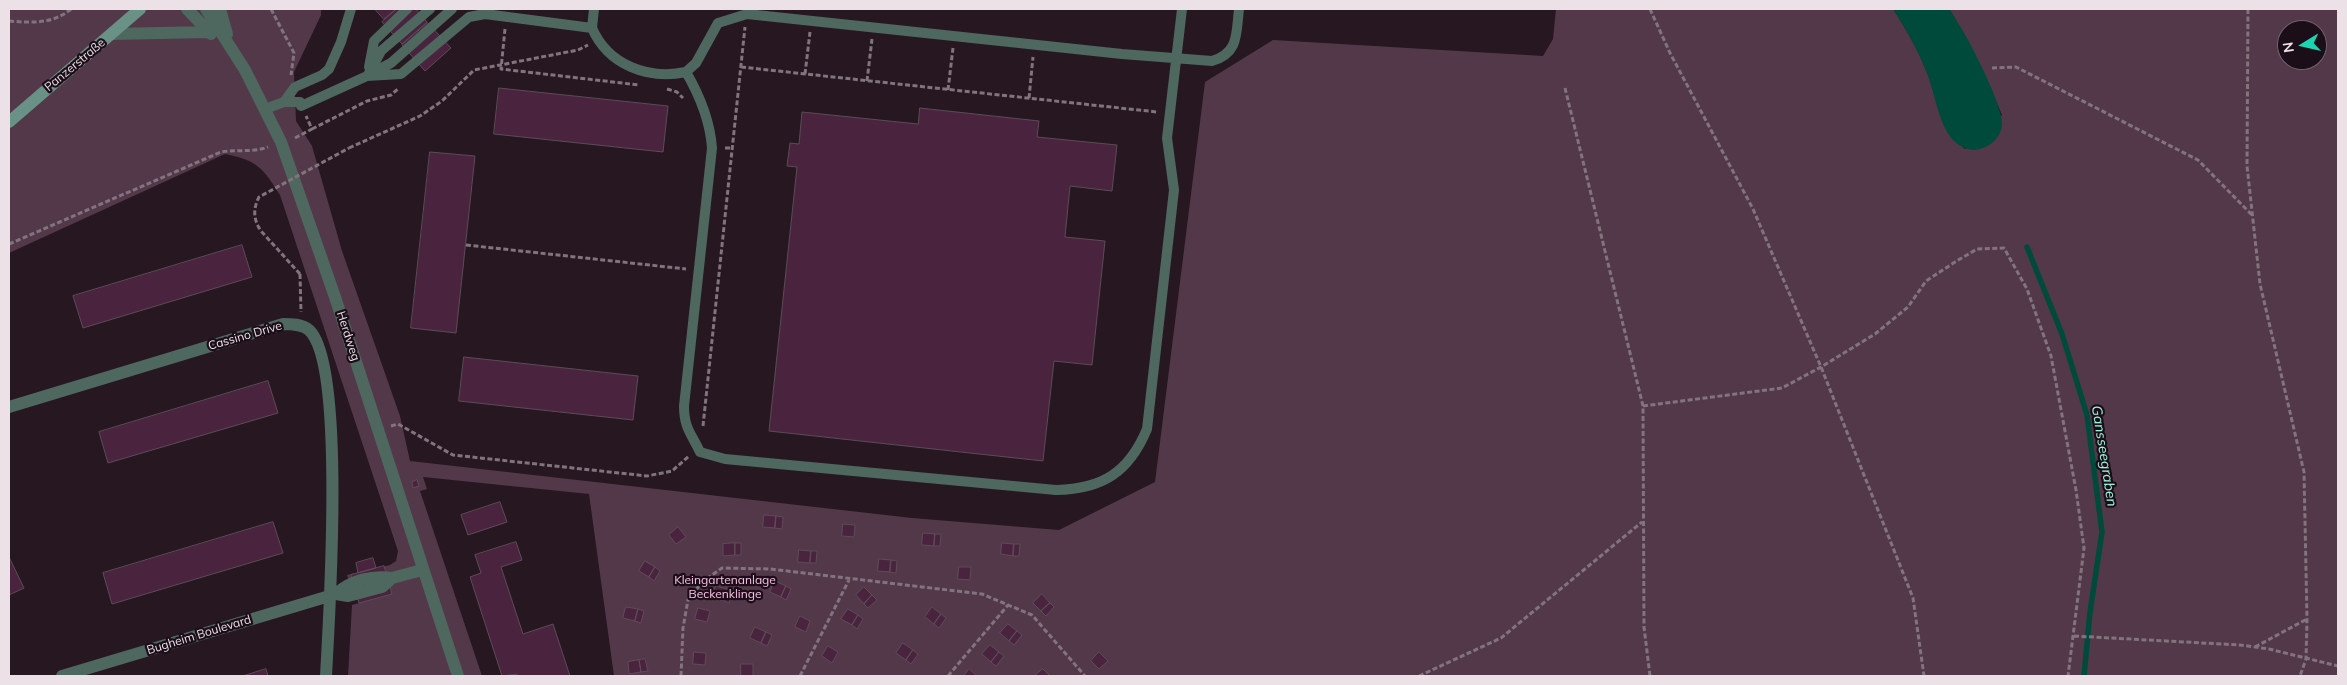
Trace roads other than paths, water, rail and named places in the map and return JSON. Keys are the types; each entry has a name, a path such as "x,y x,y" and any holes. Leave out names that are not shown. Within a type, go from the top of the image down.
{"main road":[{"name":"Panzerstraße","path":"9,122 140,9"}],"street":[{"path":"187,9 208,32 230,46"},
{"name":"Herdweg","path":"206,9 230,46 281,142 335,297 377,430 426,566 458,676"},
{"path":"220,9 230,46"},
{"path":"112,34 208,32"},
{"name":"Cassino Drive","path":"9,407 283,324 296,324 308,329 316,340 324,363 328,384 332,437 333,595 326,676"},
{"name":"Bugheim Boulevard","path":"62,676 333,595 350,584 379,576 392,578 426,566"}],"lane":[{"path":"284,102 296,87 322,75 329,69 341,42 351,9"},
{"path":"367,76 374,41 406,9"},
{"path":"367,76 381,51 430,9"},
{"path":"265,109 284,102 300,102 301,106 367,76 391,63 452,9"},
{"path":"457,9 464,16 469,17"},
{"path":"594,9 592,28 597,41 617,61 636,70 671,75 686,72 696,63 718,23 747,14 1177,59 1212,61 1224,58 1232,49 1239,9"},
{"path":"686,72 707,115 712,148 684,406 684,421 688,432 699,449 725,459 1056,490 1075,490 1094,485 1113,475 1128,463 1139,447 1147,429 1174,190 1168,138 1182,9"},
{"path":"367,76 401,74 469,17 483,11 592,28"}],"waterway":[{"name":"Gansseegraben","path":"2027,247 2062,334 2087,415 2102,532 2090,612 2084,676"}],"park label":[{"name":"Kleingartenanlage Beckenklinge","path":"725,587"}]}
